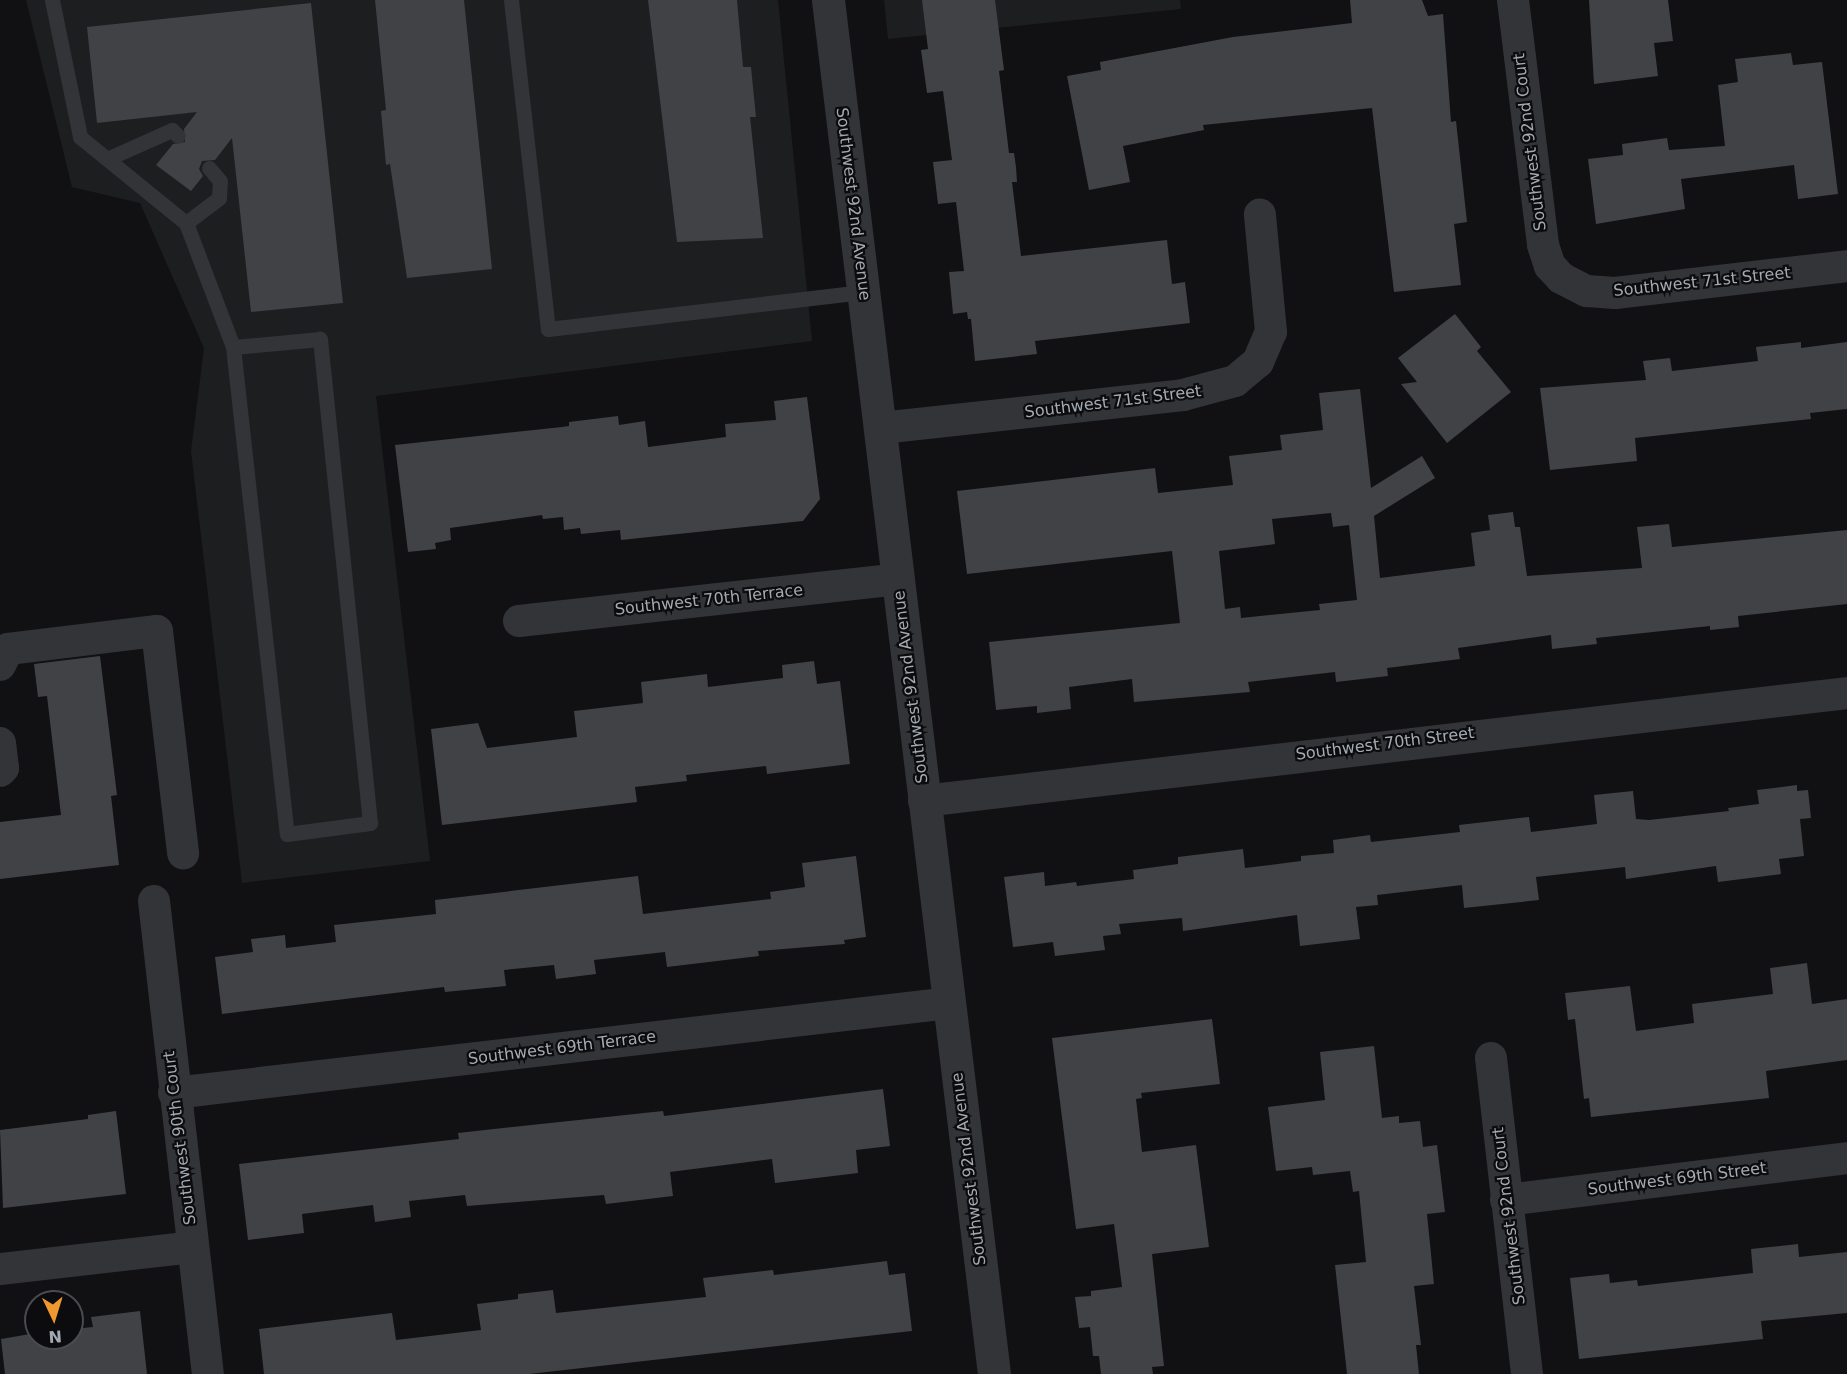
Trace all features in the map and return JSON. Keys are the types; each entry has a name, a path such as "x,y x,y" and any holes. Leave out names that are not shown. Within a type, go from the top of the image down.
{"street":[{"name":"Southwest 92nd Avenue","path":"828,0 994,1374"},
{"name":"Southwest 92nd Court","path":"1513,0 1543,245 1550,266 1561,278"},
{"name":"Southwest 71st Street","path":"881,428 1184,395 1235,381 1258,362 1271,332 1260,215"},
{"name":"Southwest 71st Street","path":"1561,278 1587,291 1615,293 1847,266"},
{"name":"Southwest 70th Terrace","path":"519,621 898,579"},
{"path":"0,665 8,649 157,631 183,853"},
{"name":"Southwest 70th Street","path":"924,801 1847,693"},
{"path":"0,743 3,768 0,771"},
{"name":"Southwest 90th Court","path":"154,901 174,1093 208,1374"},
{"name":"Southwest 69th Terrace","path":"174,1093 949,1003"},
{"name":"Southwest 92nd Court","path":"1491,1058 1527,1374"},
{"name":"Southwest 69th Street","path":"1506,1200 1847,1158"},
{"path":"0,1269 192,1247"}],"lane":[{"path":"52,0 80,137 110,158 186,223 233,347 287,834 370,823 320,339 233,347"},
{"path":"511,0 548,328 865,292"},
{"path":"110,158 172,130 178,136"},
{"path":"186,223 219,198 220,181 209,168"}],"shaded area":[{"path":"26,0 778,0 812,341 376,396 430,861 242,883 191,451 204,348 140,203 72,187"},
{"path":"884,0 1180,0 1181,9 888,39"}],"building":[{"path":"375,0 464,0 492,269 407,278 390,164 386,165 381,111 386,110"},
{"path":"648,0 737,0 743,67 751,67 756,117 750,117 763,238 677,242"},
{"path":"922,0 995,0 1004,70 999,71 1009,153 1014,153 1016,167 1017,182 1012,182 1021,256 1167,240 1172,284 1185,282 1190,323 1035,341 1037,354 975,361 971,319 968,319 967,312 953,314 949,272 964,271 956,202 938,204 933,162 952,160 943,91 927,93 921,50 928,49"},
{"path":"1350,0 1422,0 1428,16 1443,14 1451,122 1456,121 1467,222 1454,224 1461,285 1394,292 1372,108 1203,125 1204,130 1123,146 1130,182 1089,190 1067,76 1101,70 1100,62 1233,37 1352,23"},
{"path":"1589,0 1668,0 1673,41 1654,43 1658,76 1594,84"},
{"path":"311,3 343,303 251,312 232,138 215,160 202,161 199,169 203,176 191,191 156,165 173,144 185,142 184,129 197,112 97,123 87,27"},
{"path":"1791,53 1793,65 1822,62 1838,194 1798,199 1794,165 1681,179 1685,209 1596,224 1588,159 1623,155 1622,144 1667,138 1669,150 1725,146 1718,85 1738,82 1735,59"},
{"path":"1455,314 1481,347 1477,351 1511,392 1447,443 1401,384 1417,382 1398,358"},
{"path":"1801,342 1801,348 1847,342 1847,409 1810,413 1811,419 1635,438 1637,461 1550,470 1540,388 1646,380 1643,361 1670,358 1672,371 1758,361 1756,347"},
{"path":"1360,389 1371,488 1422,456 1435,478 1374,516 1380,578 1475,566 1471,533 1490,530 1488,515 1513,512 1515,527 1520,527 1527,576 1642,568 1637,527 1669,524 1672,547 1847,530 1847,604 1738,616 1739,627 1710,630 1710,626 1596,638 1597,644 1552,649 1551,635 1458,648 1460,659 1387,668 1388,676 1336,682 1335,672 1248,682 1250,692 1134,702 1132,679 1069,687 1071,709 1037,713 1037,706 996,710 989,642 1180,623 1172,551 967,574 957,491 1155,468 1158,493 1233,485 1229,456 1282,450 1280,435 1323,430 1319,393","holes":["1331,513 1333,527 1349,525 1357,600 1319,604 1320,610 1241,618 1240,607 1225,609 1219,551 1275,544 1272,519"]},
{"path":"807,397 820,499 803,521 621,540 620,530 581,534 580,528 564,530 563,517 543,519 542,515 450,528 451,540 435,543 436,549 408,552 395,445 562,427 569,426 569,422 618,416 619,425 645,421 648,447 726,437 725,424 776,420 774,401"},
{"path":"100,656 117,795 111,796 119,865 0,879 0,822 61,815 47,696 38,697 34,664"},
{"path":"814,661 817,684 840,681 850,764 767,774 766,766 686,775 687,781 635,787 637,802 442,825 431,729 478,723 487,748 577,737 574,711 643,703 641,682 707,674 708,687 783,678 782,665"},
{"path":"1797,785 1797,791 1808,790 1811,818 1800,819 1804,856 1779,859 1781,874 1718,882 1716,866 1626,879 1625,867 1536,877 1539,900 1464,908 1462,885 1377,895 1378,905 1356,907 1360,939 1300,946 1297,915 1183,931 1182,918 1119,924 1121,934 1103,936 1105,950 1055,956 1053,942 1013,947 1004,877 1044,872 1045,886 1076,882 1077,886 1134,879 1133,870 1178,864 1178,857 1243,849 1245,868 1301,861 1301,856 1334,853 1333,840 1370,835 1371,842 1460,832 1459,825 1529,817 1531,832 1597,824 1594,795 1633,791 1636,819 1649,820 1729,811 1728,808 1759,804 1757,790"},
{"path":"856,856 866,937 844,940 845,944 758,951 759,956 667,967 665,952 594,960 596,974 556,979 554,965 504,970 506,986 445,992 444,987 222,1014 215,957 253,952 251,939 285,935 286,948 336,942 334,925 436,914 435,900 638,876 643,914 771,899 770,892 805,887 802,863"},
{"path":"1807,963 1812,1004 1847,999 1847,1060 1766,1071 1769,1098 1591,1117 1589,1098 1584,1099 1575,1019 1568,1020 1565,993 1630,986 1636,1031 1694,1023 1692,1004 1773,994 1770,968"},
{"path":"1212,1019 1220,1084 1141,1093 1142,1098 1136,1099 1142,1152 1196,1145 1209,1247 1152,1254 1164,1366 1152,1367 1153,1374 1101,1374 1099,1356 1093,1356 1090,1327 1079,1328 1075,1297 1091,1296 1091,1291 1122,1287 1114,1224 1076,1229 1052,1038"},
{"path":"1374,1046 1382,1118 1399,1116 1399,1123 1420,1121 1423,1147 1437,1145 1445,1212 1427,1214 1434,1284 1414,1286 1421,1345 1416,1345 1419,1374 1347,1374 1335,1265 1366,1262 1359,1191 1353,1192 1350,1171 1313,1175 1312,1167 1276,1171 1268,1107 1325,1100 1320,1052"},
{"path":"883,1089 890,1146 856,1150 858,1173 775,1183 772,1159 670,1172 673,1196 606,1204 604,1195 467,1206 465,1195 409,1201 411,1217 375,1222 373,1205 302,1214 304,1233 248,1240 239,1164 459,1139 458,1133 663,1111 664,1116"},
{"path":"116,1111 126,1194 3,1208 0,1130 88,1119 88,1115"},
{"path":"1798,1244 1799,1257 1847,1252 1847,1313 1761,1321 1763,1339 1579,1359 1570,1278 1609,1274 1610,1283 1637,1280 1638,1286 1753,1273 1751,1249"},
{"path":"887,1261 889,1275 905,1273 912,1331 529,1374 264,1374 259,1329 392,1313 396,1340 481,1330 477,1304 518,1299 518,1294 553,1290 556,1313 706,1297 703,1278 773,1270 774,1275"},
{"path":"140,1311 147,1374 5,1374 1,1339 24,1335 24,1350 84,1350 84,1328 93,1327 91,1317"}]}
